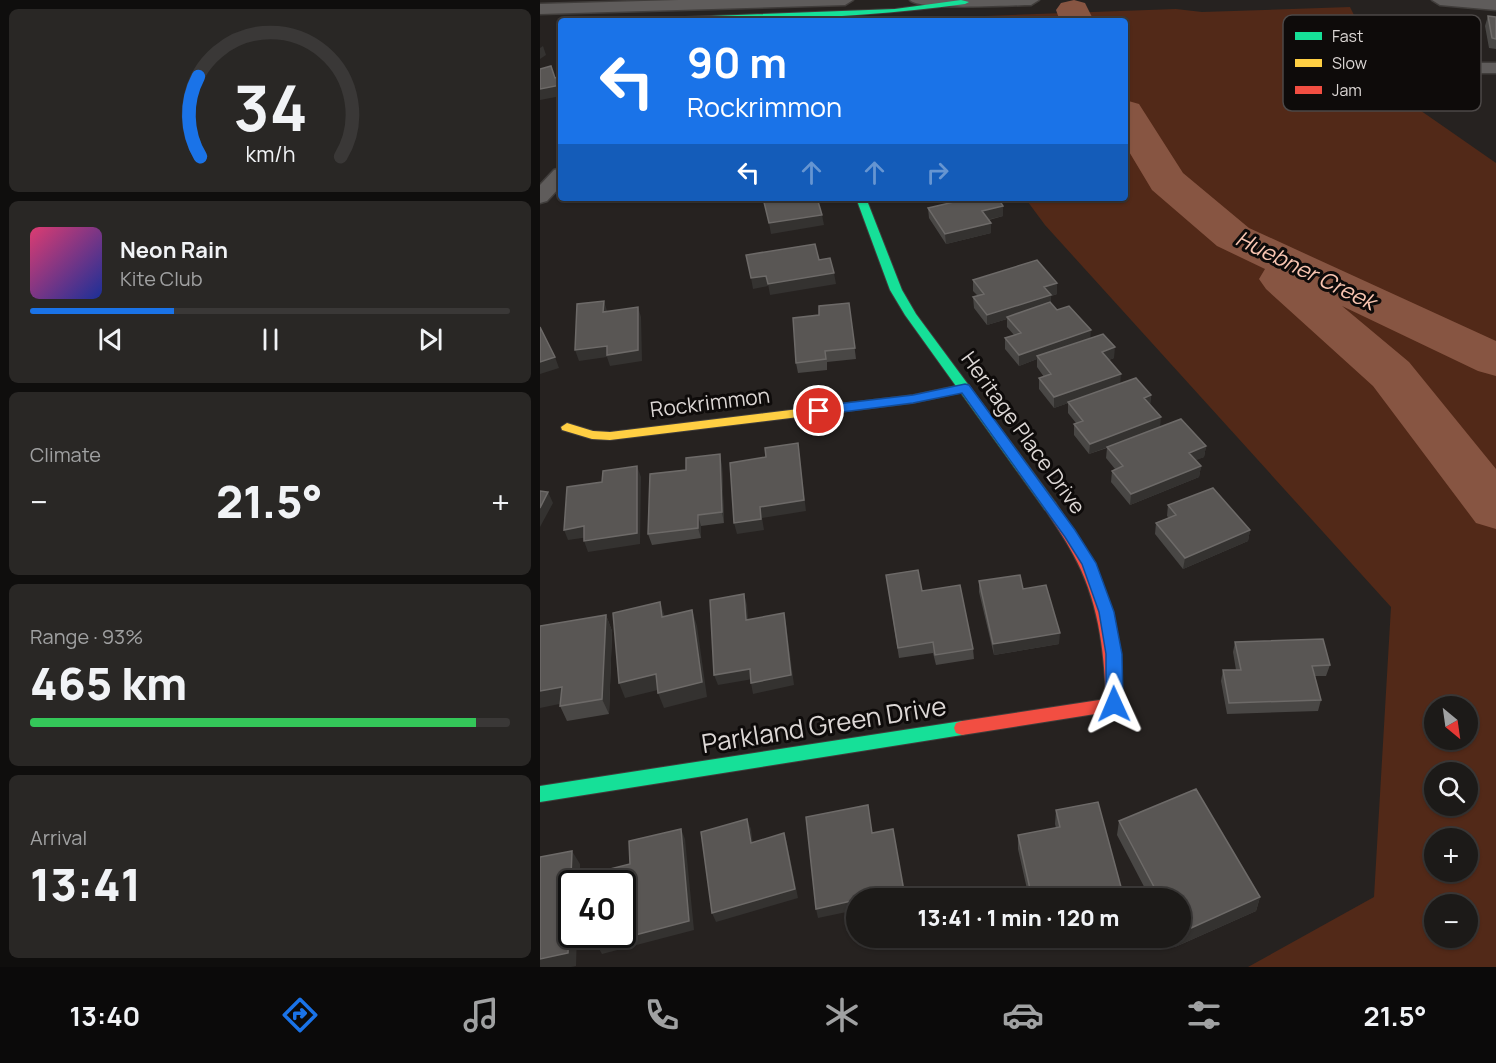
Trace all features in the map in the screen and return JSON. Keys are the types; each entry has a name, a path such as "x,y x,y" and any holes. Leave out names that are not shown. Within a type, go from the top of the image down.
{"street":[{"path":"652,12 845,0"},
{"path":"918,0 964,2 1031,0"},
{"path":"1440,0 1496,5"},
{"path":"540,9 652,12 895,11 964,2"},
{"path":"540,24 558,24"},
{"path":"540,197 558,177"},
{"name":"Heritage Place Drive","path":"862,201 896,290 1070,533 1089,563 1106,612 1114,654 1114,704"},
{"name":"Rockrimmon","path":"567,428 592,435 610,436 913,399 965,388"},
{"name":"Parkland Green Drive","path":"540,794 1114,704"}],"shaded area":[{"path":"1350,7 1354,15 1283,15 1283,111 1421,111 1496,163 1496,967 1248,967 1374,897 1391,607 1045,225 1027,201 1128,201 1128,18 957,17 1176,9 1202,12"}],"building":[{"path":"1488,16 1496,17 1496,39 1492,38"},
{"path":"551,66 555,78 558,78 558,86 540,89 540,69"},
{"path":"764,201 818,201 822,215 769,223"},
{"path":"958,201 1000,201 1003,206 982,211 991,223 945,234 928,208"},
{"path":"815,244 819,260 830,258 834,273 768,284 766,276 751,278 746,255"},
{"path":"1037,260 1057,283 1044,287 1051,295 987,315 973,297 984,294 973,280"},
{"path":"604,301 603,312 638,307 638,350 607,355 607,346 575,350 577,304"},
{"path":"1050,302 1057,310 1069,306 1091,330 1019,355 1005,338 1021,333 1007,317"},
{"path":"849,303 855,348 825,351 826,359 796,363 793,318 819,315 819,306"},
{"path":"540,327 555,357 540,362"},
{"path":"1103,334 1115,347 1102,352 1121,374 1054,397 1039,378 1051,374 1037,356"},
{"path":"1136,378 1151,395 1144,398 1161,417 1090,444 1074,424 1083,421 1068,402"},
{"path":"1181,419 1206,446 1189,453 1201,466 1131,494 1112,471 1123,466 1107,447"},
{"path":"798,443 804,500 760,507 761,519 734,523 730,463 766,457 765,448"},
{"path":"720,454 722,512 698,515 698,528 648,534 650,474 686,470 686,458"},
{"path":"637,466 637,533 584,541 584,526 564,530 567,487 602,482 603,471"},
{"path":"1213,488 1250,530 1185,558 1156,523 1176,515 1168,505"},
{"path":"540,491 548,492 540,508"},
{"path":"918,570 922,591 960,585 973,649 935,655 933,642 898,648 886,575"},
{"path":"1020,575 1023,589 1046,585 1060,633 993,644 979,581"},
{"path":"744,594 746,620 784,613 791,675 751,683 750,669 714,675 710,600"},
{"path":"660,602 662,617 692,610 702,682 658,693 656,674 619,683 613,613"},
{"path":"606,615 602,699 560,706 562,687 540,691 540,626"},
{"path":"1323,639 1330,665 1312,666 1321,700 1229,703 1223,670 1241,670 1235,642"},
{"path":"1196,789 1260,897 1191,928 1191,888 1155,888 1119,821"},
{"path":"1098,802 1121,888 1030,888 1018,835 1060,827 1056,810"},
{"path":"868,805 872,833 893,829 903,888 846,888 846,902 816,909 806,817"},
{"path":"747,819 751,843 784,833 795,889 712,913 701,832"},
{"path":"681,829 689,921 636,935 636,870 606,870 630,864 629,841"},
{"path":"572,851 571,870 558,870 558,948 568,948 568,953 540,959 540,857"}],"waterway":[{"name":"Huebner Creek","path":"1073,10 1076,18"},
{"name":"Huebner Creek","path":"1128,117 1167,181 1233,237 1496,360"},
{"path":"1282,279 1391,374 1496,508"}],"traffic: fast":[{"path":"729,18 895,11 965,2"},
{"path":"862,201 896,290 911,315 1050,506"},
{"path":"540,794 962,728"}],"traffic: slow":[{"path":"567,427 592,435 610,436 913,399 965,388"}],"traffic: jam":[{"path":"962,728 1114,704 1110,647 1100,599 1081,554 1050,506"}],"route":[{"path":"819,411 913,399 965,388 1070,533 1089,563 1106,612 1114,654 1114,704"}]}
